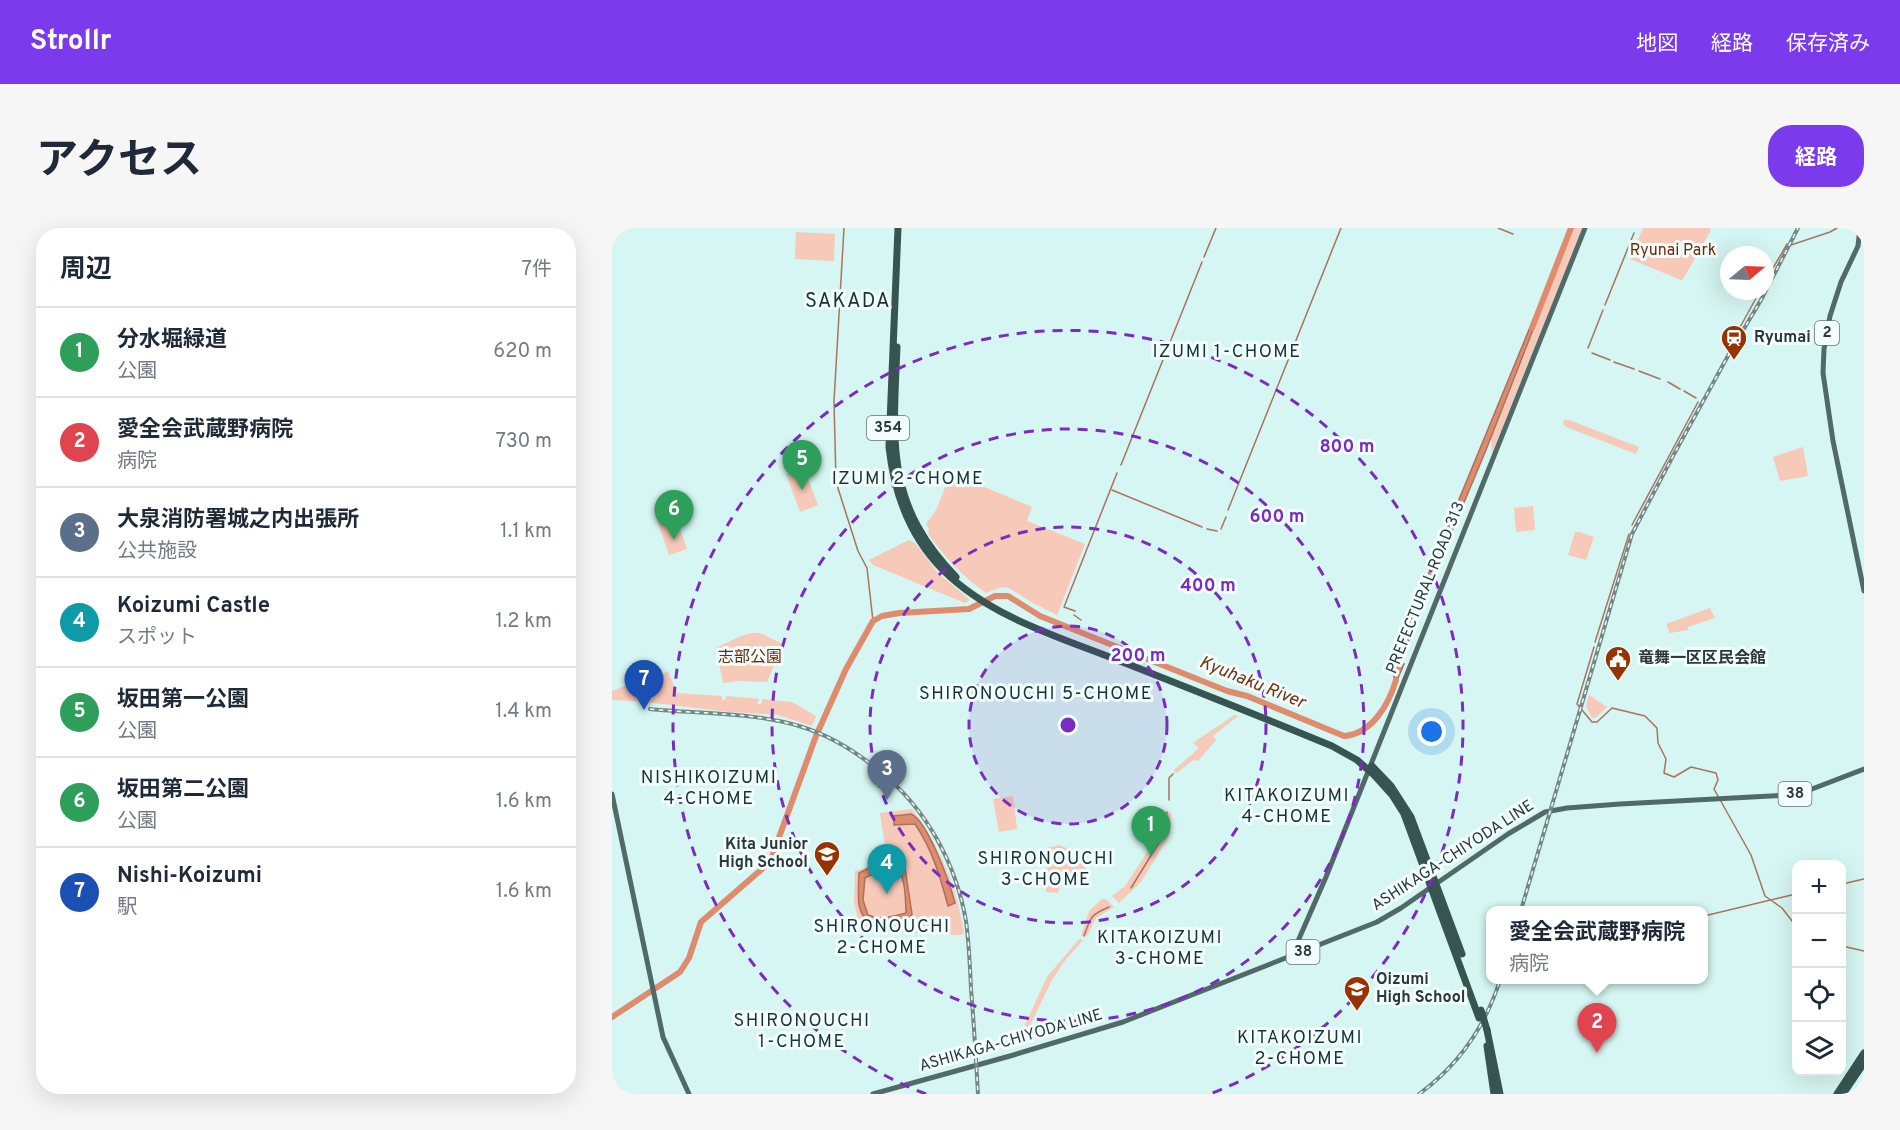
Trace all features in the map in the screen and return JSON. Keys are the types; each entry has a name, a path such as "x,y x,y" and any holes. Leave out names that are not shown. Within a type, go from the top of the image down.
{"highway":[{"name":"354","path":"900,228 894,447 897,473 913,518 929,544 956,576 990,604 1048,632 1332,746 1369,767 1404,814 1434,885 1480,1014 1500,1094"},
{"name":"354","path":"1486,1033 1494,1094"},
{"path":"1837,1094 1864,1053"},
{"path":"1843,1094 1864,1063"}],"main road":[{"name":"PREFECTURAL ROAD 313","path":"1291,957 1326,877 1585,228"},
{"name":"2","path":"1862,230 1858,246 1841,282 1830,316 1824,349 1823,373 1833,441 1864,591"},
{"name":"ASHIKAGA-CHIYODA LINE","path":"873,1094 1123,1022 1382,919 1508,834 1545,812 1567,808 1800,793 1864,769"},
{"path":"612,795 665,1043 689,1094"}],"green space":[{"path":"1573,228 1582,228 1492,453 1491,437"},
{"name":"Ryunai Park","path":"1643,228 1709,228 1711,230 1681,280 1630,259"},
{"path":"796,232 835,234 834,261 795,259"},
{"path":"1564,420 1639,447 1636,454 1566,427 1563,424"},
{"path":"1803,447 1808,476 1780,481 1773,457"},
{"path":"804,468 818,505 800,512 786,474"},
{"path":"951,473 1032,507 1027,521 1085,544 1057,615 1009,588 1002,587 986,593 954,566 928,534 929,529 926,524 936,510"},
{"path":"1533,506 1535,530 1516,532 1514,508"},
{"path":"674,511 687,549 669,555 656,517"},
{"path":"1575,532 1594,537 1586,560 1568,555"},
{"path":"909,540 915,543 938,573 970,600 965,603 873,565 869,560"},
{"path":"1710,608 1715,618 1688,627 1688,630 1670,633 1666,624"},
{"name":"志部公園","path":"753,633 760,633 783,644 767,682 723,683 716,648"},
{"path":"668,671 677,693 722,696 722,700 725,700 726,696 759,699 757,704 761,704 763,699 792,702 816,716 812,726 778,715 612,700 612,691 639,680 642,684"},
{"path":"940,688 986,690 988,697 939,694"},
{"path":"1589,695 1607,707 1595,718 1592,718 1586,707"},
{"path":"1234,715 1238,716 1213,736 1216,740 1198,761 1193,760 1175,773 1174,770 1199,748 1193,743"},
{"path":"1013,796 1017,829 999,832 993,799"},
{"path":"912,809 931,838 946,868 961,916 964,933 960,935 861,931 854,903 855,871 864,868 886,852 880,813"},
{"path":"1163,810 1171,813 1168,838 1141,882 1119,903 1112,896 1125,886 1152,845 1160,829"},
{"path":"1059,845 1072,850 1086,869 1081,881 1074,880 1072,883 1062,881 1058,893 1046,892 1047,848"},
{"path":"1102,899 1106,899 1114,907 1096,918 1087,936 1082,936 1089,911"},
{"path":"1079,939 1083,940 1052,980 1027,1032 1025,1031 1025,1025 1047,977"}],"shaded area":[{"path":"1533,320 1536,322 1486,450 1416,617 1415,626 1400,661 1400,665 1404,664 1395,685 1392,662"},
{"path":"911,814 918,819 931,840 955,903 948,906 935,863 915,824 894,825 894,816"},
{"path":"880,859 894,860 903,865 912,914 910,917 881,921 865,918 859,903 859,873","holes":["884,862 892,865 901,875 906,913 882,918 868,915 863,900 865,878 875,873 874,867"]}],"waterway":[{"path":"844,228 834,401 836,482 858,551 867,568 873,621"},
{"path":"1204,257 1216,228"},
{"path":"1228,510 1341,228"},
{"path":"1498,228 1513,234"},
{"name":"Kyuhaku River","path":"1532,328 1571,228"},
{"path":"1791,245 1837,228"},
{"path":"1605,305 1634,233"},
{"path":"1774,266 1787,244"},
{"path":"1121,465 1202,262"},
{"path":"1728,349 1755,300"},
{"path":"1588,348 1603,310"},
{"path":"1592,353 1610,360"},
{"path":"1614,362 1634,369"},
{"path":"1639,371 1660,379"},
{"path":"1668,382 1680,389"},
{"path":"1684,391 1696,398"},
{"path":"1632,525 1698,402"},
{"path":"1075,611 1064,607 1117,473"},
{"path":"1112,490 1202,527"},
{"path":"1221,529 1226,517"},
{"path":"1207,529 1217,531"},
{"path":"1595,642 1629,534"},
{"name":"Kyuhaku River","path":"612,1017 680,972 689,958 701,922 770,862 816,736 846,669 873,621 882,616 969,609 995,596 1008,596 1040,616 1344,736 1354,734 1371,724 1384,708 1396,680"},
{"path":"1074,615 1081,620"},
{"path":"1594,647 1577,704 1592,722 1597,722 1612,708 1645,716 1657,728 1658,743 1666,759 1664,773 1674,777 1691,767 1716,773 1718,780 1714,789 1751,855 1765,896 1782,908 1792,921"},
{"path":"1169,800 1169,778 1173,774"},
{"path":"1131,888 1163,836 1167,812"},
{"path":"1846,883 1864,879"},
{"path":"1708,915 1792,895"},
{"path":"1084,936 1092,917 1109,907"},
{"path":"1846,947 1864,951"}],"railway":[{"path":"1522,906 1632,534 1729,354 1761,300 1798,228"},
{"path":"650,709 763,718 799,726 833,740 863,758 882,773 913,804 926,821 947,859 966,921 978,1094"},
{"path":"1419,1094 1446,1071 1469,1044 1487,1014 1499,984"}],"place":[{"name":"Ryumai","path":"1734,361"},
{"name":"坂田第一公園","path":"802,490"},
{"name":"坂田第二公園","path":"674,540"},
{"name":"竜舞一区区民会館","path":"1618,682"},
{"name":"Nishi-Koizumi","path":"644,710"},
{"name":"大泉消防署城之内出張所","path":"887,800"},
{"name":"分水堀緑道","path":"1151,856"},
{"name":"Kita Junior High School","path":"827,877"},
{"name":"Koizumi Castle","path":"887,894"},
{"name":"Oizumi High School","path":"1357,1012"},
{"name":"愛全会武蔵野病院","path":"1597,1053"}],"district":[{"name":"SAKADA","path":"848,302"},
{"name":"IZUMI 1-CHOME","path":"1227,352"},
{"name":"IZUMI 2-CHOME","path":"908,479"},
{"name":"SHIRONOUCHI 5-CHOME","path":"1036,694"},
{"name":"NISHIKOIZUMI 4-CHOME","path":"709,788"},
{"name":"KITAKOIZUMI 4-CHOME","path":"1287,806"},
{"name":"SHIRONOUCHI 3-CHOME","path":"1046,869"},
{"name":"SHIRONOUCHI 2-CHOME","path":"882,937"},
{"name":"KITAKOIZUMI 3-CHOME","path":"1160,948"},
{"name":"SHIRONOUCHI 1-CHOME","path":"802,1031"},
{"name":"KITAKOIZUMI 2-CHOME","path":"1300,1048"}]}
